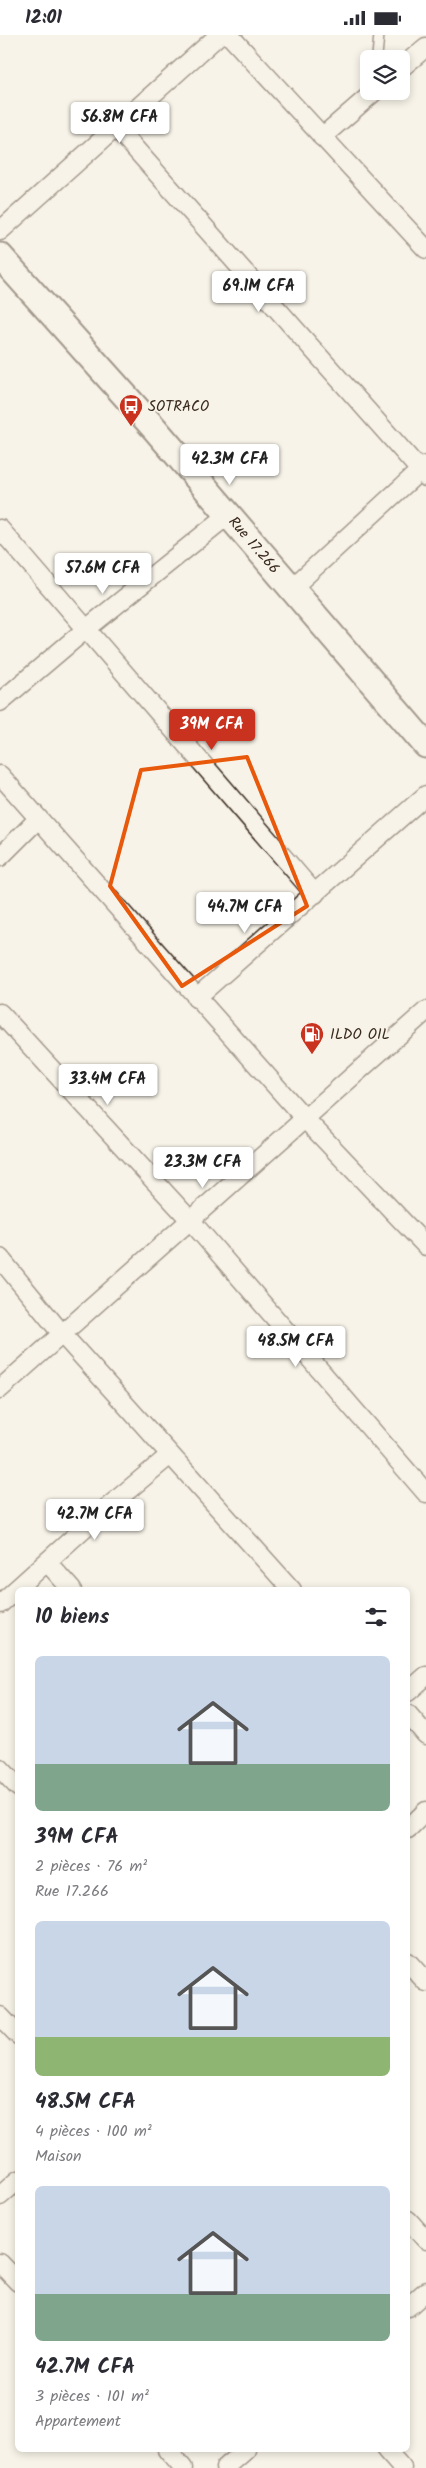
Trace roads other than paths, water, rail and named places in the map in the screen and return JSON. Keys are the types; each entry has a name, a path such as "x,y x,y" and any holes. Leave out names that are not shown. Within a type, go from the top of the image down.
{"main road":[{"name":"Rue 17.266","path":"0,256 155,429 426,745"}],"street":[{"path":"0,231 115,126 219,35"},
{"path":"229,35 426,249"},
{"path":"410,60 426,47"},
{"path":"322,137 365,100"},
{"path":"115,126 424,471 292,588"},
{"path":"0,702 85,630 228,515"},
{"path":"0,529 315,895"},
{"path":"0,775 306,1120 422,1235"},
{"path":"196,998 315,895 426,795"},
{"path":"0,857 38,819"},
{"path":"0,1389 306,1120 426,1011"},
{"path":"0,1013 191,1221 426,1493"},
{"path":"0,1258 62,1334 289,1587"},
{"path":"19,1587 170,1455"},
{"path":"47,1562 69,1587"},
{"path":"0,1604 15,1591"},
{"path":"410,1690 426,1676"},
{"path":"410,1716 426,1735"},
{"path":"0,1768 15,1784"},
{"path":"410,1827 426,1811"},
{"path":"410,1964 426,1982"},
{"path":"0,2016 15,2032"},
{"path":"0,2196 15,2183"},
{"path":"410,2222 426,2240"},
{"path":"0,2263 15,2279"},
{"path":"410,2305 426,2291"},
{"path":"169,2452 183,2468"},
{"path":"226,2468 244,2452"},
{"path":"388,2452 402,2468"}],"lane":[{"path":"378,50 379,35"}],"place":[{"name":"SOTRACO","path":"131,427"},
{"name":"ILDO OIL","path":"312,1055"}]}
